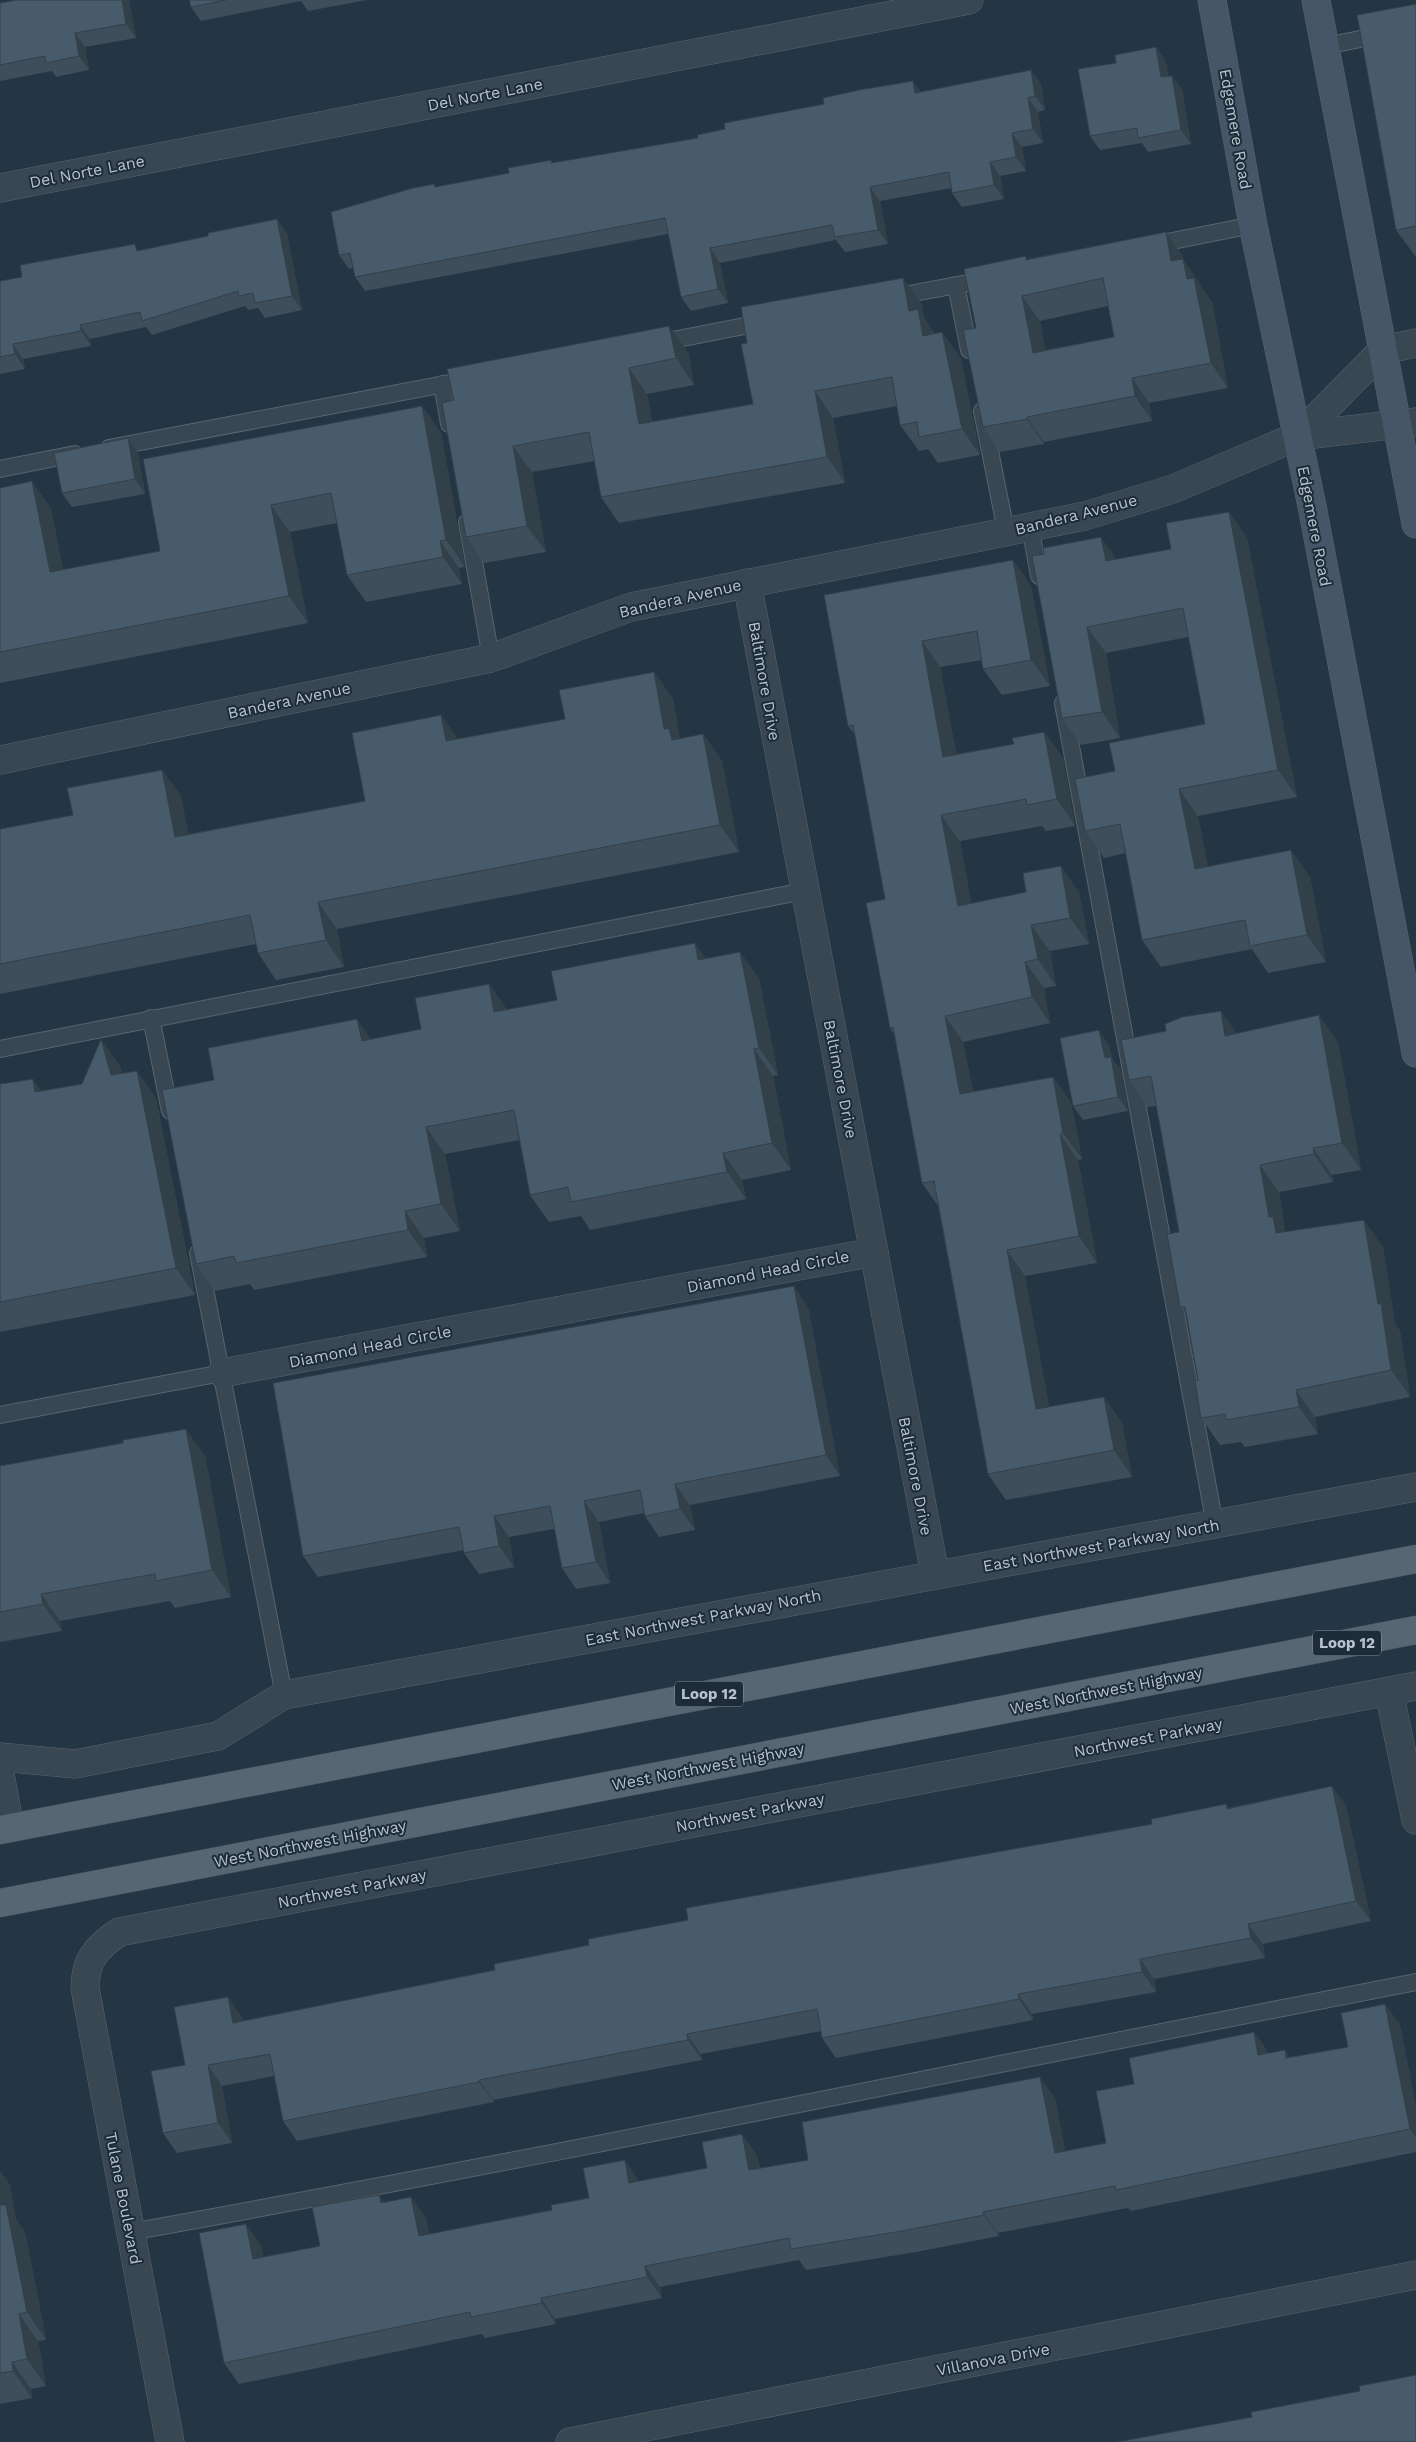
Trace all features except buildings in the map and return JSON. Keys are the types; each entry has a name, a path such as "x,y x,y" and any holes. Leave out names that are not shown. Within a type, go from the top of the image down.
{"main road":[{"name":"Loop 12","path":"3,1830 1416,1559"},
{"name":"West Northwest Highway","path":"0,1902 1416,1630"}],"street":[{"name":"Del Norte Lane","path":"0,188 969,0"},
{"name":"Edgemere Road","path":"1212,0 1253,225 1298,436 1416,1053"},
{"path":"1316,0 1383,350 1407,424 1416,524"},
{"path":"1383,350 1416,343"},
{"name":"Bandera Avenue","path":"1298,436 1383,350"},
{"name":"Bandera Avenue","path":"0,760 491,658 631,607 747,582 1085,516 1173,489 1298,436 1407,424"},
{"name":"Baltimore Drive","path":"747,582 804,891 935,1574"},
{"name":"Diamond Head Circle","path":"222,1373 874,1252"},
{"name":"East Northwest Parkway North","path":"0,1757 74,1764 218,1736 284,1695 1416,1487"},
{"name":"Northwest Parkway","path":"92,1954 103,1942 119,1932 1416,1686"},
{"path":"1389,1692 1416,1820"},
{"path":"0,1774 3,1830"},
{"name":"Tulane Boulevard","path":"92,1954 85,1977 85,1988 170,2442"},
{"name":"Villanova Drive","path":"570,2442 1416,2275"}],"lane":[{"path":"1325,46 1416,28"},
{"path":"1138,248 1253,225"},
{"path":"878,300 1004,276"},
{"path":"956,285 973,370"},
{"path":"646,345 781,319"},
{"path":"0,468 490,375"},
{"path":"442,384 452,443"},
{"path":"979,399 1018,529 1042,595"},
{"path":"465,511 491,658"},
{"path":"1060,692 1215,1525"},
{"path":"0,1049 804,891"},
{"path":"151,1018 172,1124"},
{"path":"196,1239 284,1695"},
{"path":"0,1415 222,1373"},
{"path":"130,2232 717,2122 1188,2026 1416,1982"}]}
